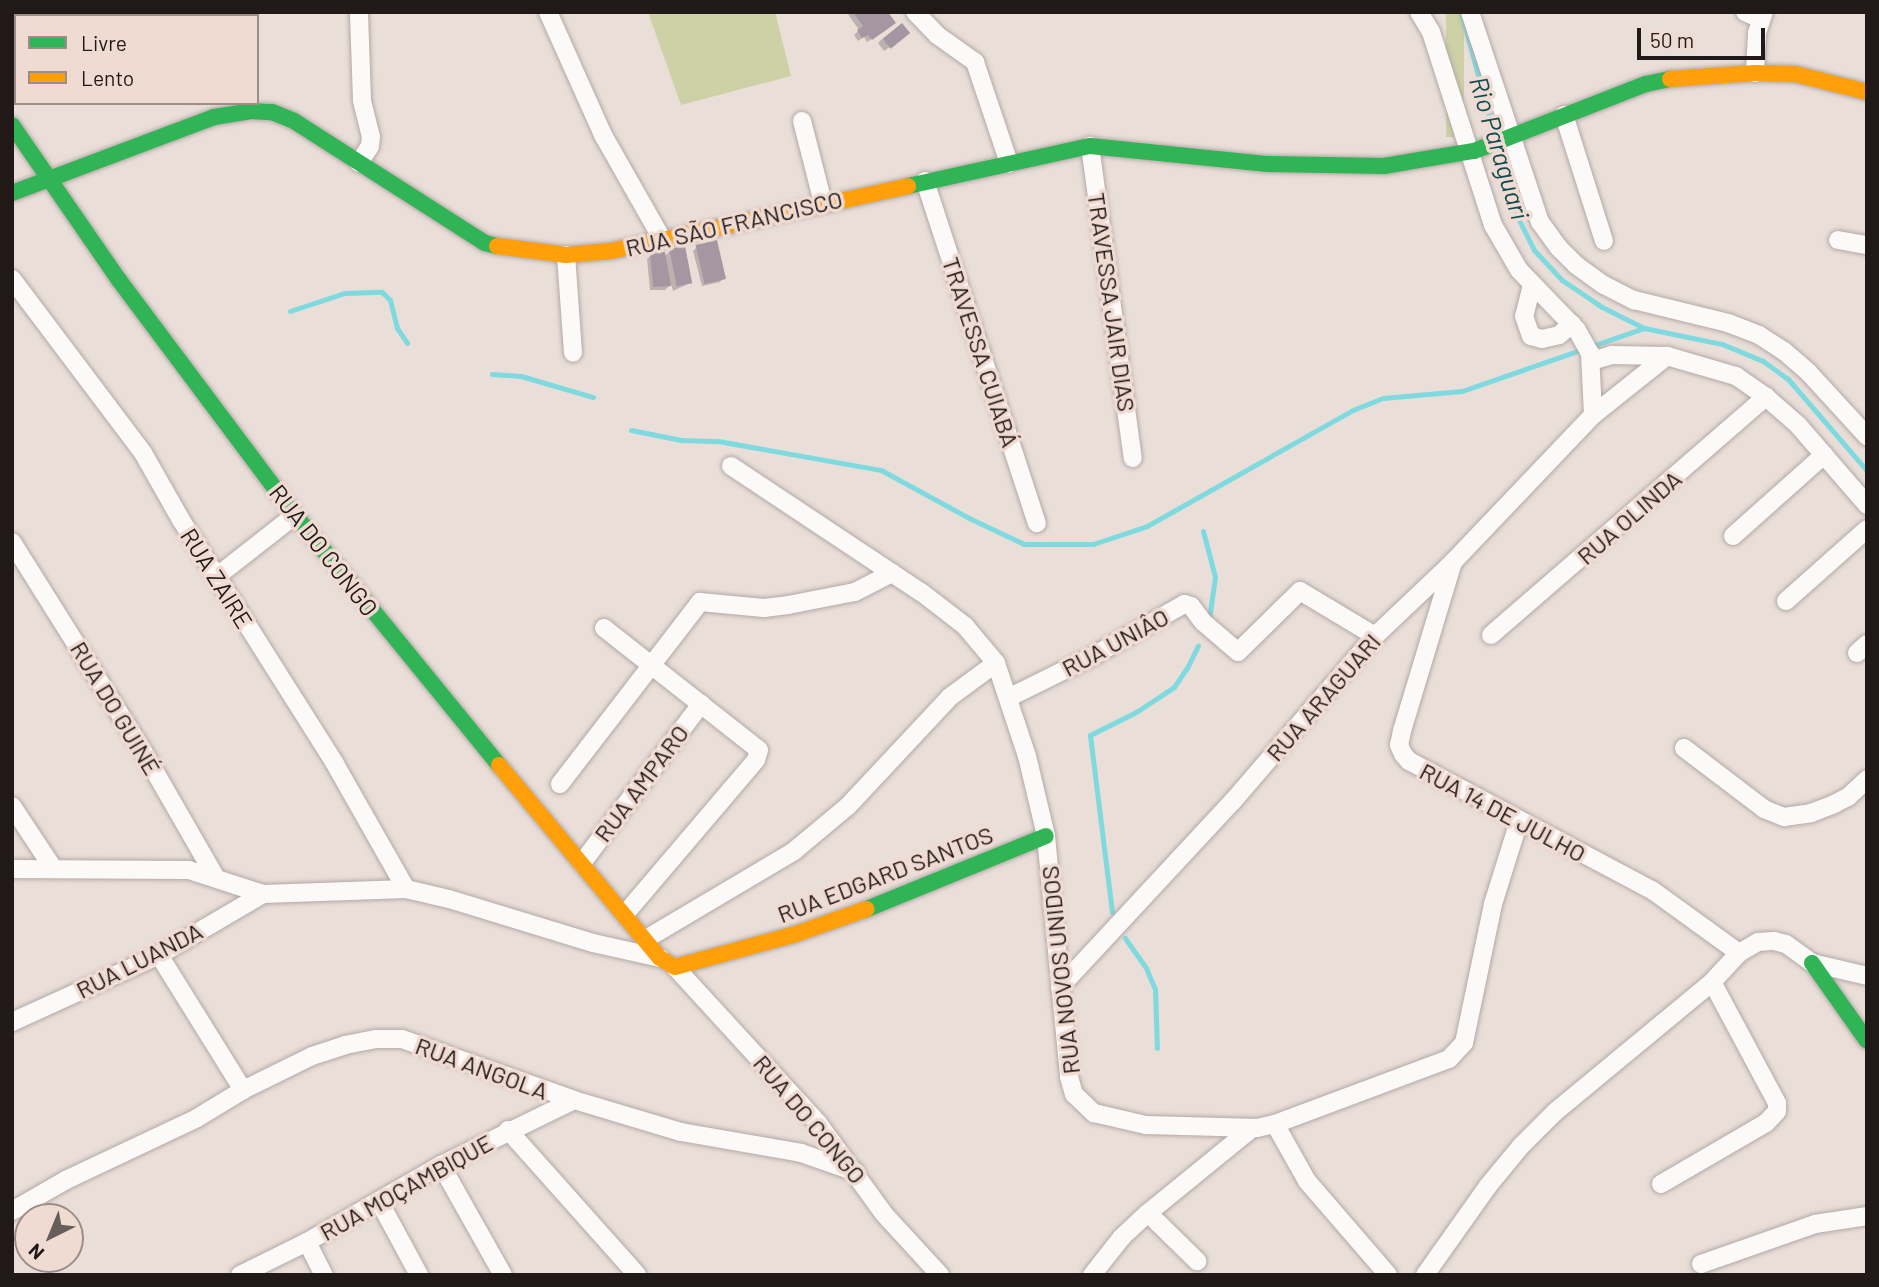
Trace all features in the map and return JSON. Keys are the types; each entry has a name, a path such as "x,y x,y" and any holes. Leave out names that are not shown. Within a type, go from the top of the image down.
{"street":[{"path":"359,12 362,100 371,137 370,146 359,163"},
{"path":"548,12 603,135 662,239"},
{"path":"915,12 937,35 975,62 981,73 1009,163"},
{"path":"1419,12 1431,32 1472,151 1493,225 1519,270 1575,327 1591,357 1594,415"},
{"path":"1470,12 1505,140 1541,222 1576,265 1634,300 1728,323 1759,335 1784,351 1809,373 1867,436"},
{"path":"1755,73 1757,15"},
{"name":"RUA SÃO FRANCISCO","path":"12,193 214,117 250,111 272,112 294,121 485,243 520,251 566,255 611,251 1090,146 1268,164 1384,166 1472,151 1646,84 1692,77 1755,73 1795,74 1867,92"},
{"path":"1564,116 1604,241"},
{"path":"802,121 823,203"},
{"name":"RUA DO CONGO","path":"12,125 119,280 295,515 448,705 667,963 791,1091 856,1172 884,1214 940,1275"},
{"name":"TRAVESSA JAIR DIAS","path":"1090,146 1133,458"},
{"name":"TRAVESSA CUIABÁ","path":"925,181 1037,523"},
{"path":"1838,240 1867,245"},
{"path":"566,255 573,353"},
{"name":"RUA ZAIRE","path":"12,278 143,453 216,577 335,764 406,889"},
{"path":"1532,285 1524,316 1525,327 1531,335 1542,339 1575,327"},
{"path":"1591,357 1667,356 1722,371 1766,397 1798,425 1867,505"},
{"name":"RUA ARAGUARI","path":"1060,987 1233,801 1375,636 1453,562 1594,415 1667,356"},
{"name":"RUA OLINDA","path":"1491,635 1766,397"},
{"path":"1733,536 1824,455"},
{"name":"RUA NOVOS UNIDOS","path":"731,466 892,573 965,626 996,663 1010,697 1046,836 1069,1077 1074,1094 1094,1113 1146,1125 1251,1129 1275,1125 1434,1066 1457,1053 1464,1043 1493,904 1519,821"},
{"path":"216,577 295,515"},
{"path":"1786,601 1867,529"},
{"name":"RUA DO GUINÉ","path":"12,542 143,751 215,876"},
{"name":"RUA 14 DE JULHO","path":"1453,562 1399,746 1409,761 1652,890 1739,953"},
{"path":"560,784 703,600 764,608 788,605 855,592 892,573"},
{"name":"RUA UNIÂO","path":"1010,697 1093,656 1184,604 1191,606 1203,622 1238,652 1300,591 1375,636"},
{"path":"604,628 759,750 756,760 625,914"},
{"path":"646,939 794,851 848,806 950,697 996,663"},
{"name":"RUA AMPARO","path":"582,863 701,704"},
{"path":"1684,748 1764,809 1784,817 1811,814 1834,804 1849,797 1867,779"},
{"path":"12,806 53,868"},
{"name":"RUA EDGARD SANTOS","path":"667,963 848,917 1046,836"},
{"path":"12,869 189,870 215,876 263,894 406,889 449,899 667,963"},
{"name":"RUA LUANDA","path":"12,1022 159,955 263,894"},
{"path":"1425,1275 1488,1186 1538,1129 1712,982 1739,953 1758,942 1773,941 1786,944 1812,962 1867,976"},
{"path":"159,955 243,1090"},
{"path":"1812,962 1867,1041"},
{"path":"1661,1184 1766,1123 1777,1111 1777,1103 1712,982"},
{"name":"RUA ANGOLA","path":"12,1211 66,1180 197,1118 243,1090 312,1056 345,1045 402,1039 574,1100 681,1132 801,1153 856,1172"},
{"name":"RUA MOÇAMBIQUE","path":"240,1275 307,1242 441,1165 574,1100"},
{"path":"1275,1125 1307,1181 1388,1275"},
{"path":"1092,1275 1122,1237 1148,1213 1251,1129"},
{"path":"508,1130 637,1275"},
{"path":"441,1165 503,1275"},
{"path":"379,1201 419,1275"},
{"path":"1148,1213 1197,1261"},
{"path":"1701,1264 1815,1224 1867,1216"},
{"path":"307,1242 324,1275"}],"green space":[{"path":"648,12 775,12 791,76 681,105"},
{"path":"1446,12 1464,12 1464,137 1446,137"}],"building":[{"path":"853,12 888,12 896,23 872,40 868,35 862,38 857,30 863,26"},
{"path":"902,23 910,33 891,49 883,39"},
{"path":"717,240 726,279 705,284 696,245"},
{"path":"685,246 692,283 677,286 669,249"},
{"path":"665,252 671,286 653,287 650,253"}],"waterway":[{"name":"Rio Paraguari","path":"1461,12 1494,134"},
{"name":"Rio Paraguari","path":"1498,150 1514,210 1534,250 1562,280 1602,307 1644,328 1722,344 1763,361 1788,379 1867,471"},
{"path":"290,311 344,293 382,292 390,300 397,328 407,343"},
{"path":"631,430 681,440 718,441 881,470 969,518 1024,544 1093,544 1147,526 1353,410 1383,398 1462,391 1644,328"},
{"path":"492,374 521,376 593,397"},
{"path":"1203,531 1215,577 1209,619"},
{"path":"1112,912 1090,735 1136,712 1174,687 1198,645"},
{"path":"1125,938 1146,968 1155,989 1157,1048"}],"traffic: fast":[{"path":"908,186 1090,146 1268,164 1384,166 1474,151 1646,84 1670,79"},
{"path":"12,193 214,117 250,111 272,112 294,121 485,243 497,246"},
{"path":"12,125 119,280 295,515 499,765"},
{"path":"867,909 1046,836"},
{"path":"1812,963 1867,1041"}],"traffic: slow":[{"path":"1670,79 1755,73 1795,74 1867,92"},
{"path":"497,246 566,255 611,251 908,186"},
{"path":"499,765 660,958 675,967 793,935 867,909"}]}
